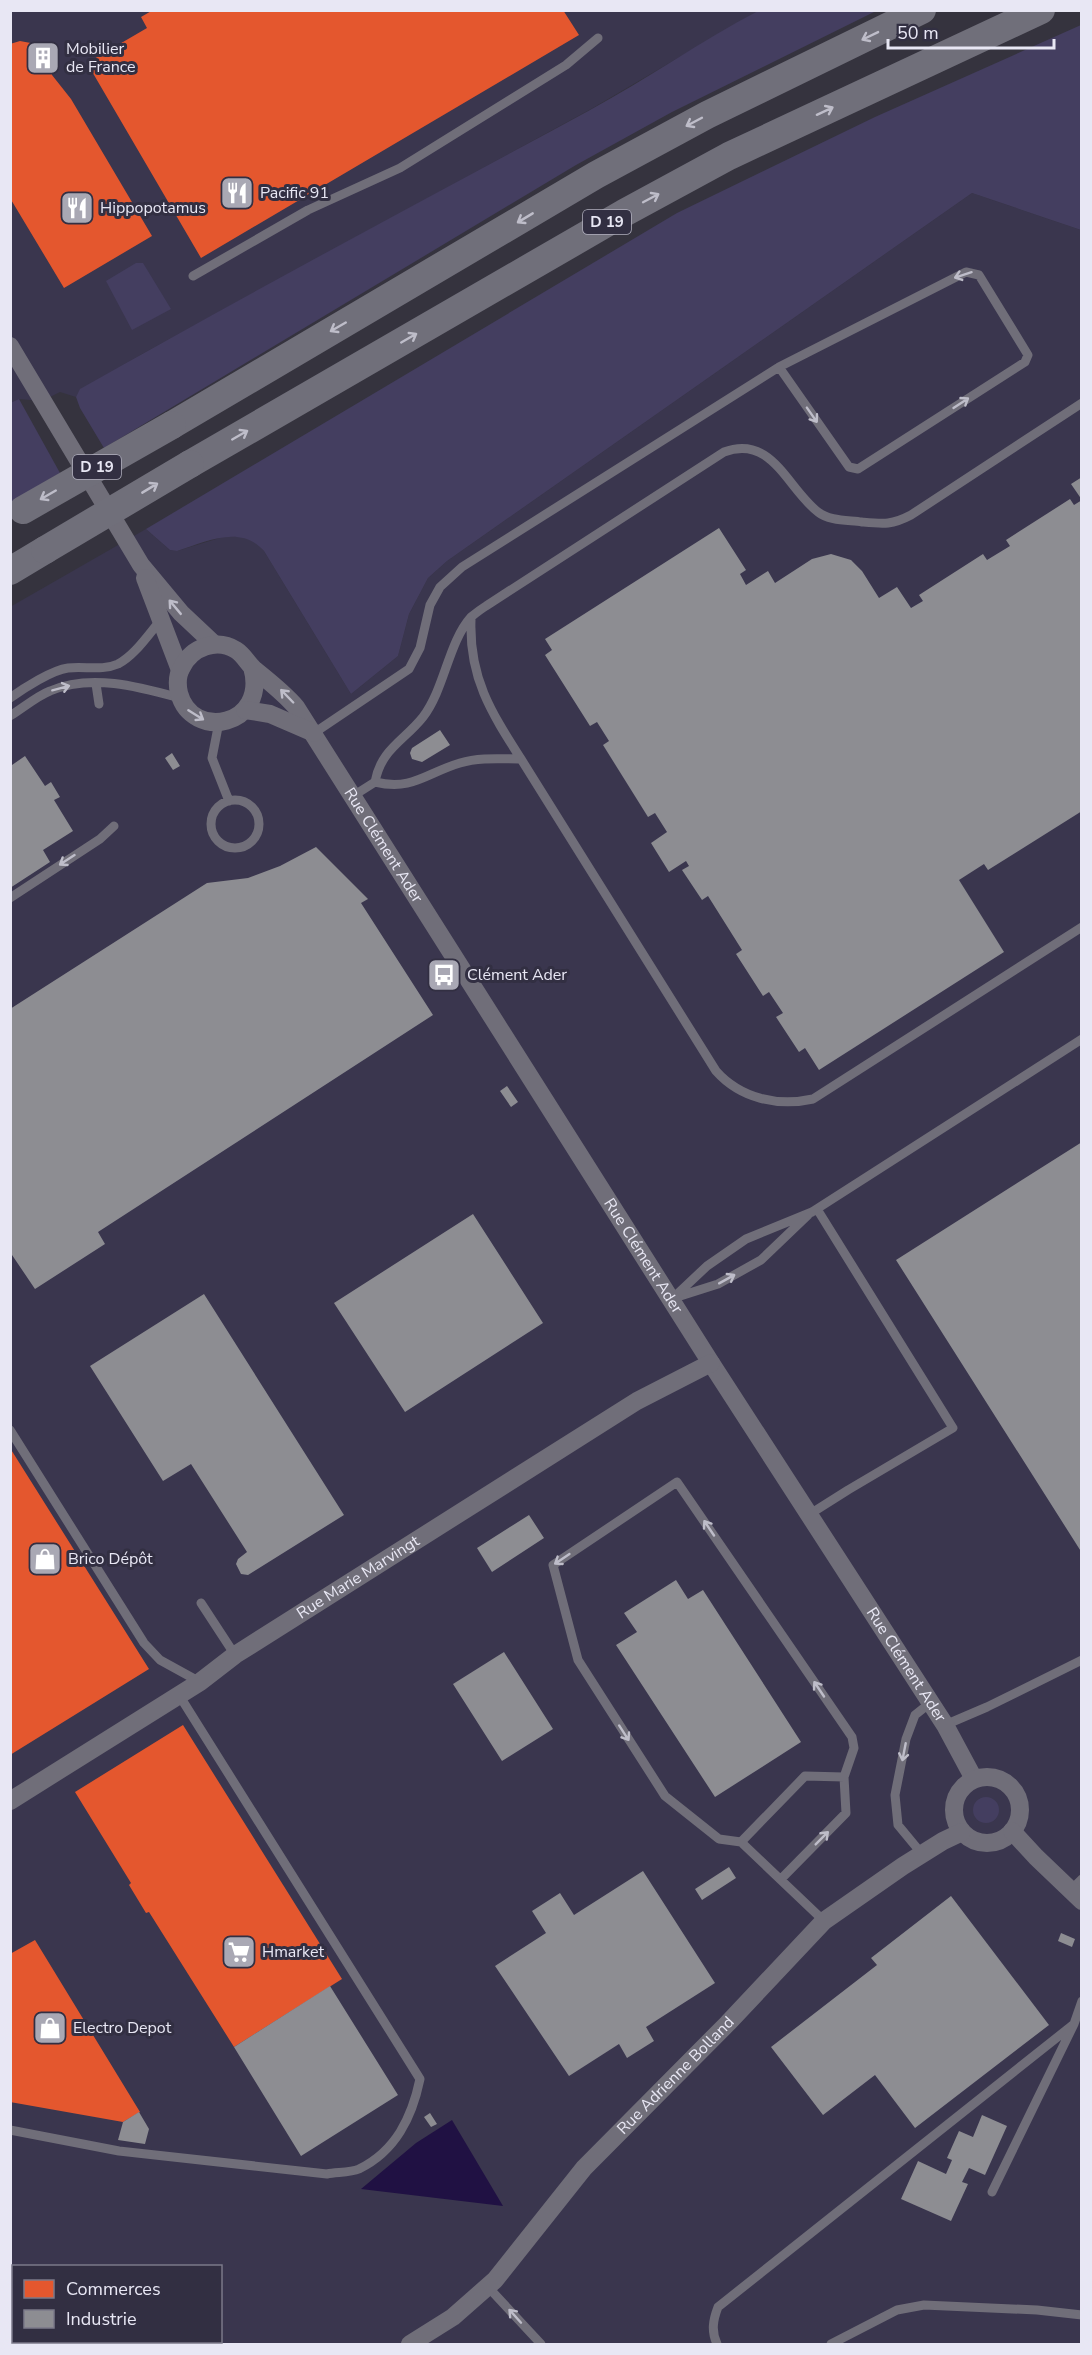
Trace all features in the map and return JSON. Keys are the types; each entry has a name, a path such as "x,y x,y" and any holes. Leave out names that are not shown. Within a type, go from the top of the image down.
{"main road":[{"name":"D 19","path":"17,513 172,425 596,175 707,115 922,10"},
{"name":"D 19","path":"10,571 624,213 729,156 1041,10"}],"street":[{"name":"Rue Clément Ader","path":"10,346 141,565 180,613 214,644 225,645 236,650 252,667 283,692 314,733 711,1363 945,1725 974,1779"},
{"name":"Rue Clément Ader","path":"141,565 180,670 177,679 180,698"},
{"path":"180,670 193,652 214,644"},
{"path":"180,698 186,708 196,717 207,721 219,722 237,716 245,710 255,689 252,667"},
{"path":"245,710 270,714 314,733"},
{"name":"Rue Marie Marvingt","path":"10,1801 200,1682 235,1655 637,1401 711,1363"},
{"path":"996,1778 1013,1790 1020,1811 1018,1821 1012,1831 997,1841 987,1842 978,1841 962,1832 954,1813 955,1802 966,1785 974,1779 996,1778"},
{"path":"1012,1831 1078,1890"},
{"name":"Rue Adrienne Bolland","path":"410,2344 453,2317 488,2287 584,2168 728,2023 824,1921 922,1854 962,1832"}],"lane":[{"path":"193,276 308,210 400,168 566,65 598,38"},
{"path":"314,733 409,669 420,648 430,605 440,587 462,567 779,367 966,272 979,275 1028,355 1025,362 858,469 849,467 779,367"},
{"path":"353,796 375,782 380,765 392,747 424,716 471,618 707,462 738,447 748,447 775,464 819,513 842,519 891,524 911,514 1082,403"},
{"path":"471,618 471,651 478,681 496,719 716,1071 726,1083 739,1091 761,1099 790,1102 813,1099 1082,927"},
{"path":"10,698 65,668 105,668 119,663 133,652 160,621"},
{"path":"10,716 50,691 78,683 141,688 180,698"},
{"path":"96,684 99,704"},
{"path":"25,688 32,703"},
{"path":"219,722 212,758 229,801"},
{"path":"375,782 393,786 405,785 459,763 479,759 521,759"},
{"path":"229,801 245,802 256,813 258,829 255,836 243,846 227,846 220,843 212,830 213,815 222,804 229,801"},
{"path":"10,898 100,839 114,825"},
{"path":"672,1299 707,1266 746,1239 815,1210 1082,1039"},
{"path":"672,1299 718,1284 761,1260 815,1210"},
{"path":"810,1514 953,1428 815,1210"},
{"path":"10,1430 144,1643 160,1660 200,1682"},
{"path":"781,1879 846,1814 844,1778 854,1748 852,1737 677,1482 553,1565 578,1660 665,1796 719,1839 741,1842 824,1921"},
{"path":"201,1603 235,1655"},
{"path":"945,1725 1082,1660"},
{"path":"10,2130 119,2151 327,2174 357,2170 382,2154 402,2132 415,2105 420,2079 178,1695"},
{"path":"922,1854 898,1825 896,1795 906,1739 915,1715 930,1703"},
{"path":"741,1842 805,1776 844,1778"},
{"path":"992,2192 1074,2024 1082,2001"},
{"path":"717,2344 713,2321 718,2307 1074,2024"},
{"path":"488,2287 541,2344"},
{"path":"831,2344 897,2310 924,2305 1036,2310 1082,2315"}],"shaded area":[{"path":"10,11 758,11 591,109 144,353 81,389 76,397 60,392 42,401 19,399 11,403"},
{"path":"758,11 876,11 672,112 576,165 104,448 80,408 76,397 80,389 590,110"},
{"path":"1081,25 1081,230 972,193 447,561 428,578 409,614 398,656 351,694 264,551 255,543 244,538 222,538 177,551 170,550 146,529 677,213 875,117"},
{"path":"972,193 1081,230 1081,2344 11,2344 10,607 146,529 170,550 177,551 226,536 245,537 256,541 264,551 351,694 398,656 409,614 428,578 447,561"},
{"path":"136,263 143,263 171,309 132,330 106,281"},
{"path":"19,399 60,473 11,502 10,403"},
{"path":"986,1797 995,1801 999,1810 995,1819 986,1823 977,1819 973,1810 977,1801"},
{"path":"452,2120 503,2206 361,2189 416,2143"}],"building: Commerces":[{"name":"Pacific 91","path":"153,10 563,10 579,35 201,258 87,63 147,28 141,17"},
{"path":"20,41 36,44 48,55 52,64 52,75 71,99 152,236 64,288 10,198 10,44"},
{"name":"Brico Dépôt","path":"10,1448 149,1669 10,1755"},
{"path":"183,1725 342,1979 234,2047 149,1912 146,1913 129,1885 131,1883 75,1792"},
{"name":"Electro Depot","path":"35,1940 140,2112 123,2122 10,2102 10,1954"}],"building: Industrie":[{"path":"1082,477 1082,500 1071,484"},
{"path":"1070,499 1074,505 1082,500 1082,811 988,870 984,864 959,880 1004,952 819,1070 805,1048 799,1052 776,1017 783,1013 769,992 763,996 736,954 742,950 708,896 702,900 682,870 689,866 686,861 669,872 651,843 667,832 655,813 648,817 603,745 609,741 597,722 590,726 545,655 552,650 545,639 719,528 746,570 740,574 746,585 768,571 775,583 812,559 831,554 851,560 862,571 879,598 897,587 911,608 923,601 919,595 983,554 987,560 1010,546 1006,540"},
{"path":"440,730 450,745 422,762 412,759 410,753 412,748"},
{"path":"172,753 180,766 173,770 165,758"},
{"path":"25,756 45,786 51,782 60,797 54,800 73,831 43,850 50,862 10,888 10,762 12,765"},
{"path":"316,847 368,899 361,903 433,1015 98,1232 105,1244 35,1289 10,1252 10,1009 207,883 248,878 280,866"},
{"path":"507,1086 518,1102 511,1107 500,1091"},
{"path":"1082,1142 1082,1553 896,1260"},
{"path":"473,1214 543,1323 405,1412 334,1303"},
{"path":"204,1294 344,1515 248,1575 241,1574 236,1564 238,1559 247,1552 191,1464 163,1481 90,1366"},
{"path":"529,1515 544,1538 492,1572 477,1548"},
{"path":"676,1580 688,1599 703,1590 801,1742 715,1797 616,1645 637,1632 624,1613"},
{"path":"504,1652 553,1729 502,1761 453,1684"},
{"path":"729,1867 736,1878 702,1900 695,1889"},
{"path":"643,1871 715,1983 646,2027 654,2041 627,2058 619,2044 569,2076 495,1966 546,1933 532,1911 560,1893 574,1915"},
{"path":"951,1896 1049,2025 915,2128 875,2075 823,2115 771,2047 877,1965 871,1958"},
{"path":"1061,1933 1075,1939 1072,1947 1058,1941"},
{"path":"330,1986 398,2095 301,2156 234,2047"},
{"path":"139,2112 149,2129 145,2144 118,2140 123,2122"},
{"path":"430,2113 437,2124 431,2127 424,2117"},
{"path":"982,2115 1007,2126 985,2175 969,2168 962,2182 968,2184 951,2221 901,2199 918,2161 946,2174 952,2160 947,2158 959,2131 973,2137"}],"place":[{"name":"Mobilier de France","path":"43,58"},
{"name":"Pacific 91","path":"237,193"},
{"name":"Hippopotamus","path":"77,208"},
{"name":"Clément Ader","path":"444,975"},
{"name":"Brico Dépôt","path":"45,1559"},
{"name":"Hmarket","path":"239,1952"},
{"name":"Electro Depot","path":"50,2028"}]}
